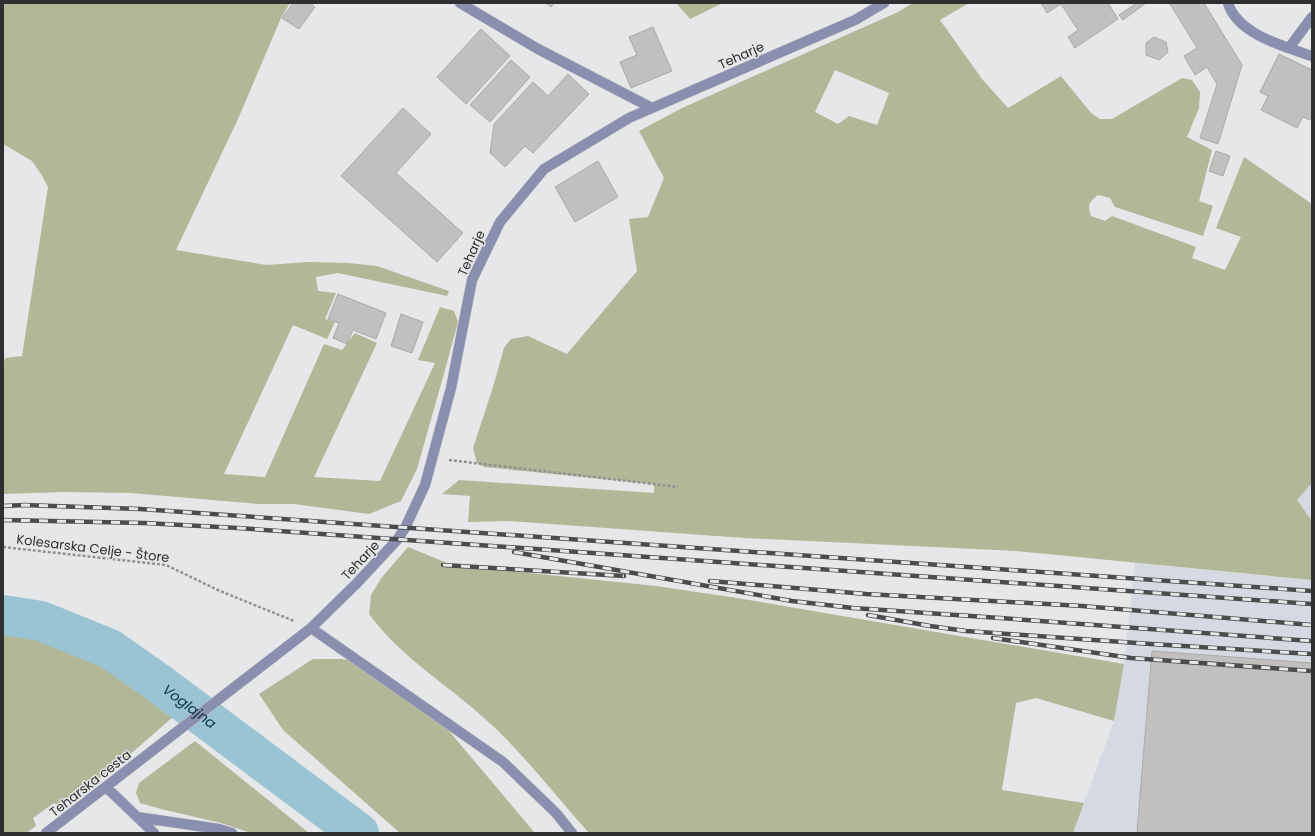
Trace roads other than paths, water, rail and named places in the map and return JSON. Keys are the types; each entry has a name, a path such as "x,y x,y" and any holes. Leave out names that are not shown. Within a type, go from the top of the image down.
{"street":[{"path":"460,3 538,49 652,108"},
{"name":"Teharje","path":"257,670 312,628 356,584 405,528 425,485 451,388 472,280 500,222 544,169 629,118 855,20 884,3"},
{"path":"1228,3 1240,23 1256,34 1312,56"},
{"path":"1289,48 1312,17"},
{"path":"312,628 503,762 556,813 572,833"},
{"name":"Teharska cesta","path":"46,833 257,670"},
{"path":"106,787 154,833"},
{"path":"137,817 219,829 232,833"}],"waterway":[{"name":"Voglajna","path":"3,615 41,621 110,649 157,682 359,833"}],"railway":[{"path":"3,506 24,505 140,509 1312,591"},
{"path":"3,520 144,523 238,528 1312,604"},
{"path":"514,552 792,601 853,608 1312,641"},
{"path":"443,565 624,576"},
{"path":"710,581 866,594 1082,606 1312,625"},
{"path":"868,615 966,631 1312,654"},
{"path":"993,638 1131,658 1312,671"}]}
